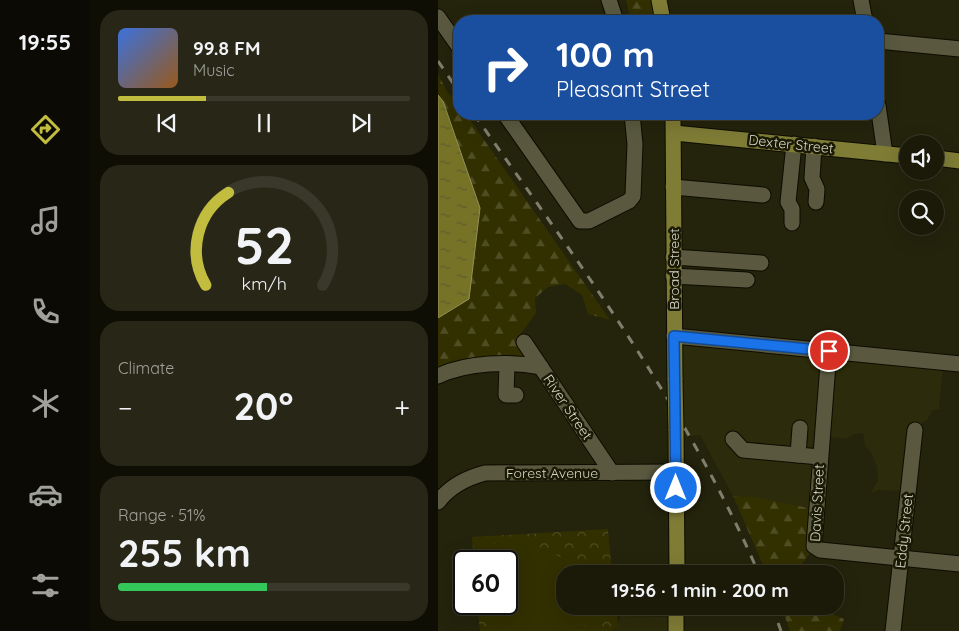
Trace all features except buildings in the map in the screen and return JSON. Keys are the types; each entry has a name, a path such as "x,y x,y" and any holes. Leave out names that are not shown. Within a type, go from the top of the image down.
{"main road":[{"path":"659,0 662,15"},
{"name":"Broad Street","path":"673,120 676,565"},
{"name":"Dexter Street","path":"674,132 899,155"},
{"path":"944,159 960,161"},
{"path":"676,615 676,631"}],"street":[{"path":"609,0 614,15"},
{"path":"861,0 864,15"},
{"path":"438,17 453,38"},
{"path":"884,42 960,49"},
{"path":"510,120 580,221 589,221 629,201 633,196 635,144 633,120"},
{"path":"880,120 885,154"},
{"path":"792,223 792,209 788,202 794,144"},
{"path":"814,146 812,178 817,189 816,202"},
{"path":"674,187 763,195"},
{"path":"673,257 762,263"},
{"path":"673,276 747,280"},
{"path":"674,336 960,364"},
{"name":"River Street","path":"524,342 612,473"},
{"name":"Davis Street","path":"829,351 814,546 820,550 955,563"},
{"path":"438,376 454,370 506,365 541,367"},
{"path":"506,365 506,395 516,395"},
{"path":"798,455 800,428"},
{"name":"Eddy Street","path":"893,631 915,430"},
{"path":"734,438 743,450 820,457"},
{"name":"Forest Avenue","path":"438,502 452,487 467,479 485,473 676,472"},
{"path":"664,631 676,631"}],"shaded area":[{"path":"674,340 943,367 939,409 933,410 927,420 914,428 904,491 879,490 871,493 878,480 877,467 870,451 865,446 863,433 855,434 846,439 821,436 813,509 756,497 733,496 700,435 675,438"},
{"path":"621,616 668,617 668,631 614,631"}],"green space":[{"path":"626,0 656,0 659,15 630,15"},
{"path":"438,74 448,93 453,98 453,120 470,120 610,320 588,314 582,295 565,284 548,287 535,298 536,313 519,336 535,360 438,378 438,310 460,284 475,252 477,229 465,161 449,125 438,108"},
{"path":"733,496 756,497 813,509 815,551 810,553 801,565 763,565"},
{"path":"608,529 611,565 556,565 556,615 617,615 618,626 612,631 480,631 478,615 518,615 518,550 473,550 472,537"},
{"path":"509,542 538,547 555,554 570,565 556,565 556,615 598,615 601,622 562,631 498,631 496,615 518,615 518,550 487,550 486,544"},
{"path":"784,615 835,615 844,619 840,631 790,631"}],"water":[{"path":"438,95 443,101 480,208 469,299 438,318"}],"railway":[{"path":"438,61 453,83"},
{"path":"478,120 591,281 665,394 699,452 755,565"},
{"path":"775,615 781,631"}],"route":[{"path":"676,488 674,336 829,351"}]}
